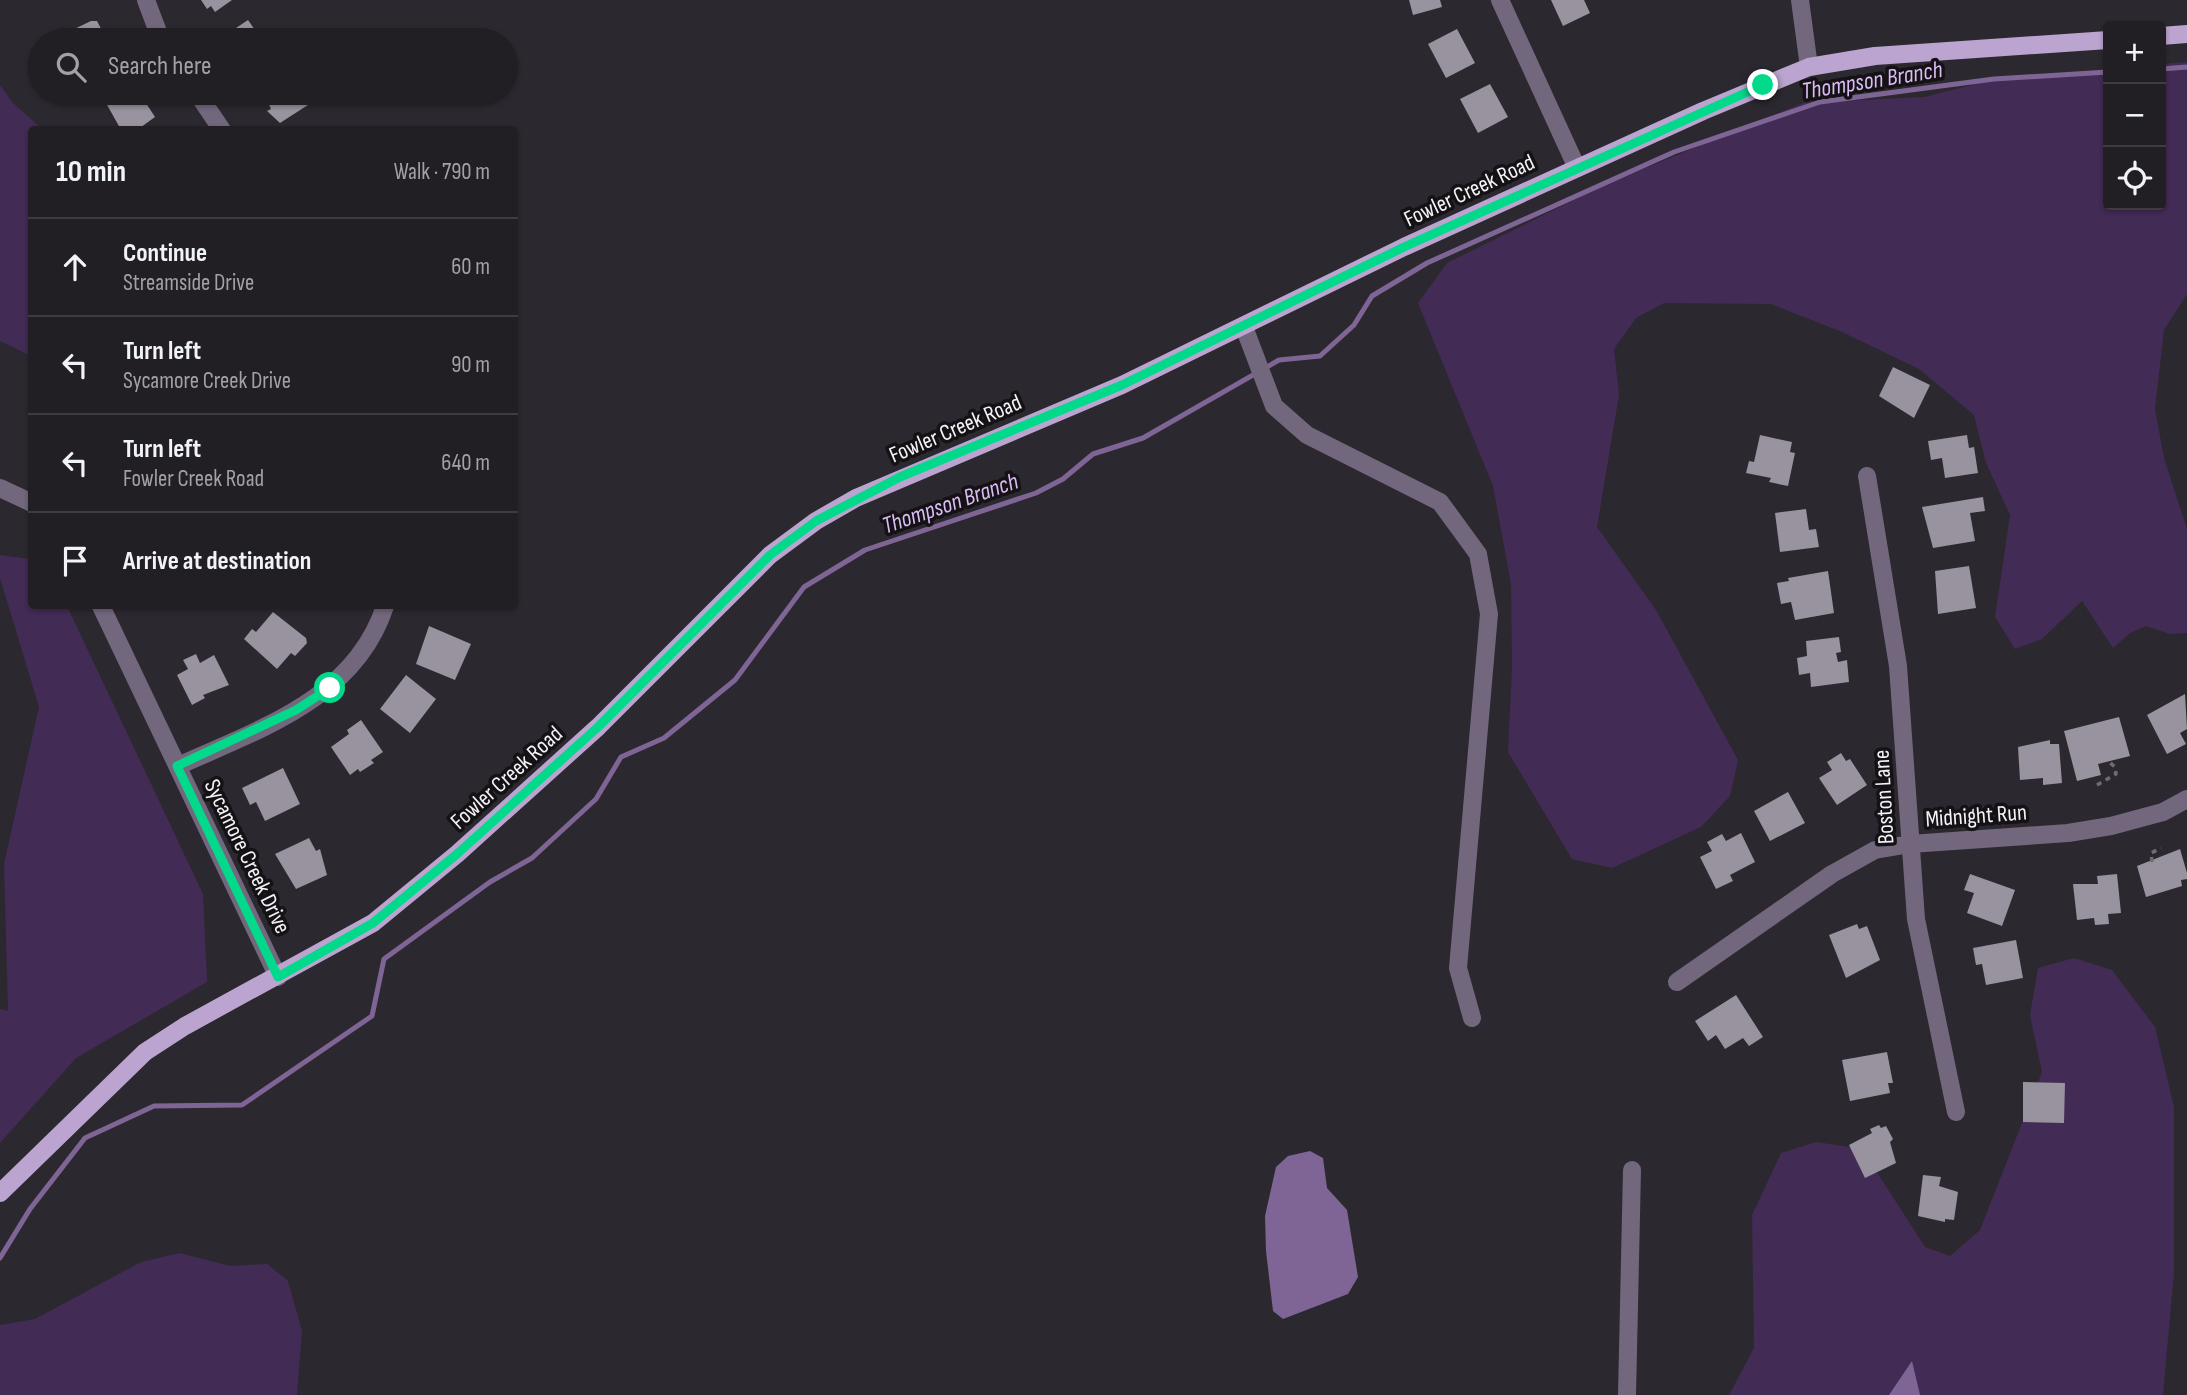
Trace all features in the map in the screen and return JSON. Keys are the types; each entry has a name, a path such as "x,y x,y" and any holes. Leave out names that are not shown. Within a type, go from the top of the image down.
{"main road":[{"path":"2166,36 2187,34"},
{"name":"Fowler Creek Road","path":"0,1194 145,1052 185,1026 373,923 457,854 626,701 770,555 816,521 900,477 1122,385 1404,247 1577,167 1809,68 1875,56 2103,40"}],"street":[{"path":"146,0 157,28"},
{"path":"1500,0 1577,167"},
{"path":"1800,0 1809,68"},
{"path":"205,105 219,126"},
{"path":"1244,327 1274,406 1307,435 1440,502 1478,554 1489,614 1458,968 1472,1018"},
{"name":"Boston Lane","path":"1867,476 1898,666 1916,919 1956,1112"},
{"path":"0,488 28,501"},
{"name":"Sycamore Creek Drive","path":"102,609 278,977"},
{"path":"177,766 296,710 330,688 366,649 384,609"},
{"name":"Midnight Run","path":"1677,982 1857,858 1875,850 1910,844 2068,832 2111,826 2163,812 2187,799"},
{"path":"1628,1395 1632,1170"}],"path":[{"path":"2097,785 2116,774 2115,767 2108,761"},
{"path":"2152,862 2151,853 2161,848"}],"shaded area":[{"path":"2187,62 2187,294 2164,330 2155,409 2164,458 2187,529 2187,633 2170,634 2146,626 2130,633 2113,648 2082,601 2042,639 2015,649 1995,617 2010,515 1986,463 1974,415 1919,369 1842,332 1771,304 1664,303 1636,318 1614,349 1619,395 1597,527 1656,610 1738,760 1730,796 1701,827 1612,868 1572,859 1508,752 1512,667 1511,584 1493,486 1418,303 1447,263 1602,186 1803,103 1925,97 1994,79 2103,69 2103,210 2166,210 2166,64"},
{"path":"0,85 13,103 39,126 28,126 28,355 0,341"},
{"path":"0,555 28,559 28,609 68,609 203,894 207,982 76,1058 0,1143 0,1009 8,1011 4,864 39,707 0,578"},
{"path":"2074,958 2112,970 2155,1027 2174,1107 2174,1272 2163,1395 1729,1395 1754,1348 1752,1215 1781,1153 1816,1142 1862,1149 1925,1247 1950,1256 1980,1230 2042,1072 2030,1015 2038,968"},
{"path":"1310,1151 1323,1158 1327,1188 1347,1210 1358,1277 1348,1294 1283,1319 1273,1311 1265,1216 1276,1167 1288,1156"},
{"path":"180,1253 230,1266 267,1264 288,1281 302,1331 297,1395 0,1395 0,1325 35,1319 141,1262"},
{"path":"1912,1361 1920,1395 1889,1395"}],"building":[{"path":"201,0 232,0 215,12 211,6 207,9"},
{"path":"1409,0 1440,0 1442,7 1413,15"},
{"path":"1551,0 1584,0 1590,13 1563,26"},
{"path":"248,20 254,28 236,28"},
{"path":"97,21 101,28 76,28"},
{"path":"1457,29 1475,63 1446,78 1428,44"},
{"path":"1490,84 1508,117 1478,133 1460,99"},
{"path":"107,105 147,105 155,117 143,126 119,126"},
{"path":"269,105 308,105 280,123 267,111 271,109"},
{"path":"1893,367 1930,385 1914,418 1879,396"},
{"path":"1760,435 1792,442 1790,452 1795,453 1788,486 1769,482 1771,478 1746,473 1749,461 1754,462"},
{"path":"1967,435 1969,448 1974,447 1978,473 1945,478 1942,458 1931,460 1928,441"},
{"path":"1983,497 1985,511 1970,513 1975,541 1933,548 1922,507"},
{"path":"1806,509 1809,530 1816,529 1819,547 1780,552 1775,513"},
{"path":"1969,566 1976,608 1938,614 1935,571"},
{"path":"1828,571 1834,613 1795,620 1791,602 1781,604 1777,583 1789,581 1788,578"},
{"path":"273,612 306,638 307,643 295,656 291,653 277,669 244,639 252,629 256,632"},
{"path":"429,626 471,644 455,680 416,664"},
{"path":"1839,637 1841,652 1836,653 1838,662 1847,660 1849,682 1811,687 1810,673 1799,675 1797,658 1807,656 1806,641"},
{"path":"196,654 200,663 214,655 229,685 203,695 205,698 192,705 177,675 188,669 183,660"},
{"path":"406,675 436,699 410,733 380,709"},
{"path":"2185,694 2187,729 2180,733 2186,744 2167,754 2147,715"},
{"path":"2119,717 2130,756 2098,764 2101,775 2077,781 2064,731"},
{"path":"361,720 383,752 371,760 374,763 350,775 331,747 349,734 347,730"},
{"path":"2050,740 2050,744 2059,744 2062,783 2043,785 2043,778 2020,780 2018,747"},
{"path":"1841,753 1846,761 1850,759 1867,785 1837,805 1819,778 1832,770 1827,762"},
{"path":"283,768 300,804 265,821 256,802 250,805 242,788"},
{"path":"1788,792 1805,823 1770,841 1754,811"},
{"path":"1741,833 1755,862 1730,875 1733,881 1716,889 1700,857 1712,851 1707,842 1722,834 1726,841"},
{"path":"309,838 316,851 320,849 327,875 296,889 275,854"},
{"path":"2180,849 2187,879 2181,880 2182,886 2146,897 2137,866"},
{"path":"1970,874 2015,890 2002,926 1967,913 1974,893 1964,890"},
{"path":"2117,874 2121,913 2108,914 2109,924 2095,925 2094,918 2077,920 2073,884 2098,884 2097,876"},
{"path":"1857,924 1859,929 1867,926 1880,960 1846,978 1829,935"},
{"path":"2016,940 2023,978 1986,985 1982,964 1976,965 1973,948"},
{"path":"1736,995 1763,1037 1749,1046 1743,1038 1725,1049 1716,1035 1708,1041 1695,1021"},
{"path":"1887,1052 1893,1083 1888,1083 1890,1093 1850,1101 1842,1060"},
{"path":"2023,1082 2065,1083 2064,1123 2023,1122"},
{"path":"1879,1125 1881,1128 1886,1126 1893,1139 1890,1142 1896,1163 1865,1178 1849,1145 1872,1133 1870,1129"},
{"path":"1923,1175 1941,1177 1939,1186 1958,1192 1954,1220 1945,1219 1945,1222 1918,1216"}],"waterway":[{"name":"Thompson Branch","path":"2166,69 2187,67"},
{"name":"Thompson Branch","path":"0,1258 30,1209 85,1138 154,1106 242,1105 372,1016 384,959 490,882 532,858 596,799 621,757 664,738 735,680 804,587 865,550 1036,493 1063,479 1093,454 1143,438 1279,360 1320,356 1354,325 1372,296 1427,263 1674,152 1820,102 1994,79 2103,72"}],"route":[{"path":"330,688 296,710 177,766 278,977 373,923 457,854 635,692 770,555 816,521 900,477 1122,385 1404,247 1763,85"}]}
